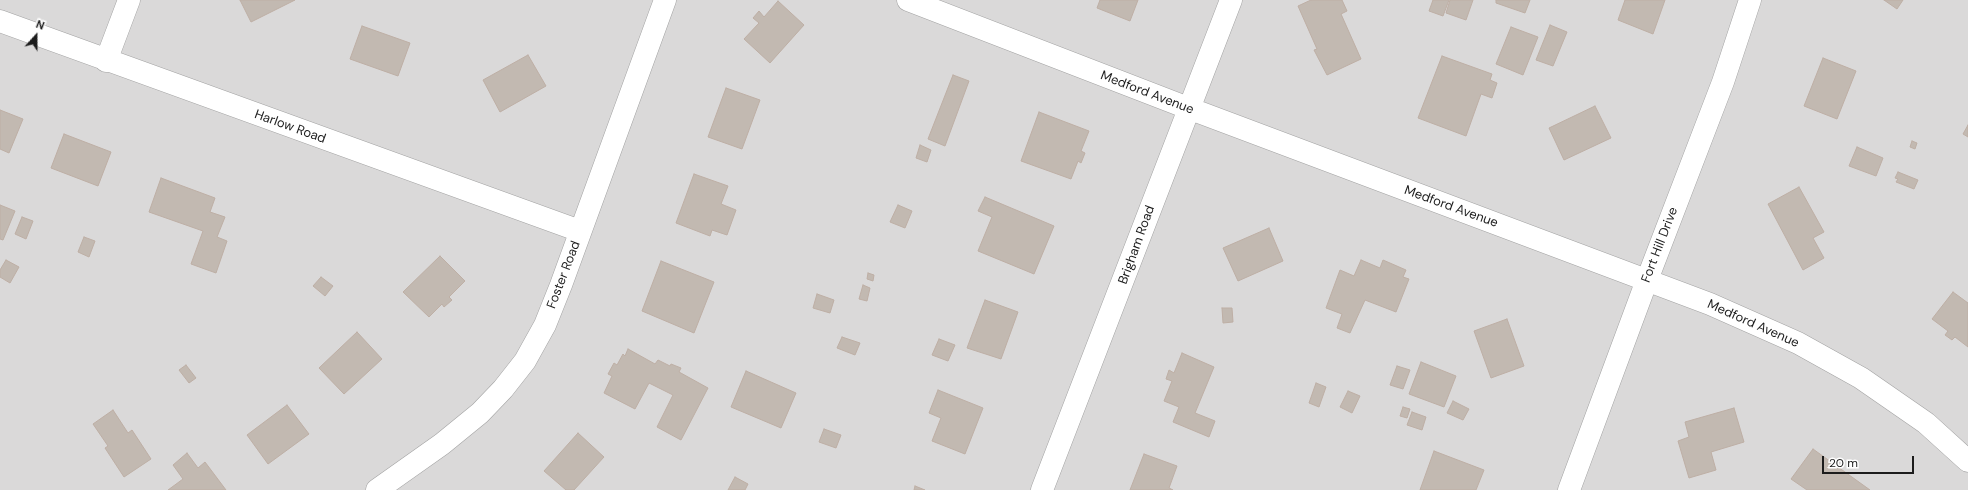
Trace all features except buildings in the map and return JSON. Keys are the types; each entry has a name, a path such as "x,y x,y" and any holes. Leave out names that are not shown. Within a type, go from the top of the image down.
{"street":[{"path":"106,61 129,0"},
{"name":"Foster Road","path":"377,490 442,444 480,413 503,389 525,361 544,325 561,285 665,0"},
{"name":"Medford Avenue","path":"908,0 1188,108 1710,304 1798,343 1860,378 1926,423 1968,461"},
{"name":"Brigham Road","path":"1042,490 1230,0"},
{"name":"Fort Hill Drive","path":"1570,490 1647,280 1723,82 1750,0"},
{"name":"Harlow Road","path":"0,22 580,231"}],"shaded area":[{"path":"0,0 1968,0 1968,490 0,490"}]}
